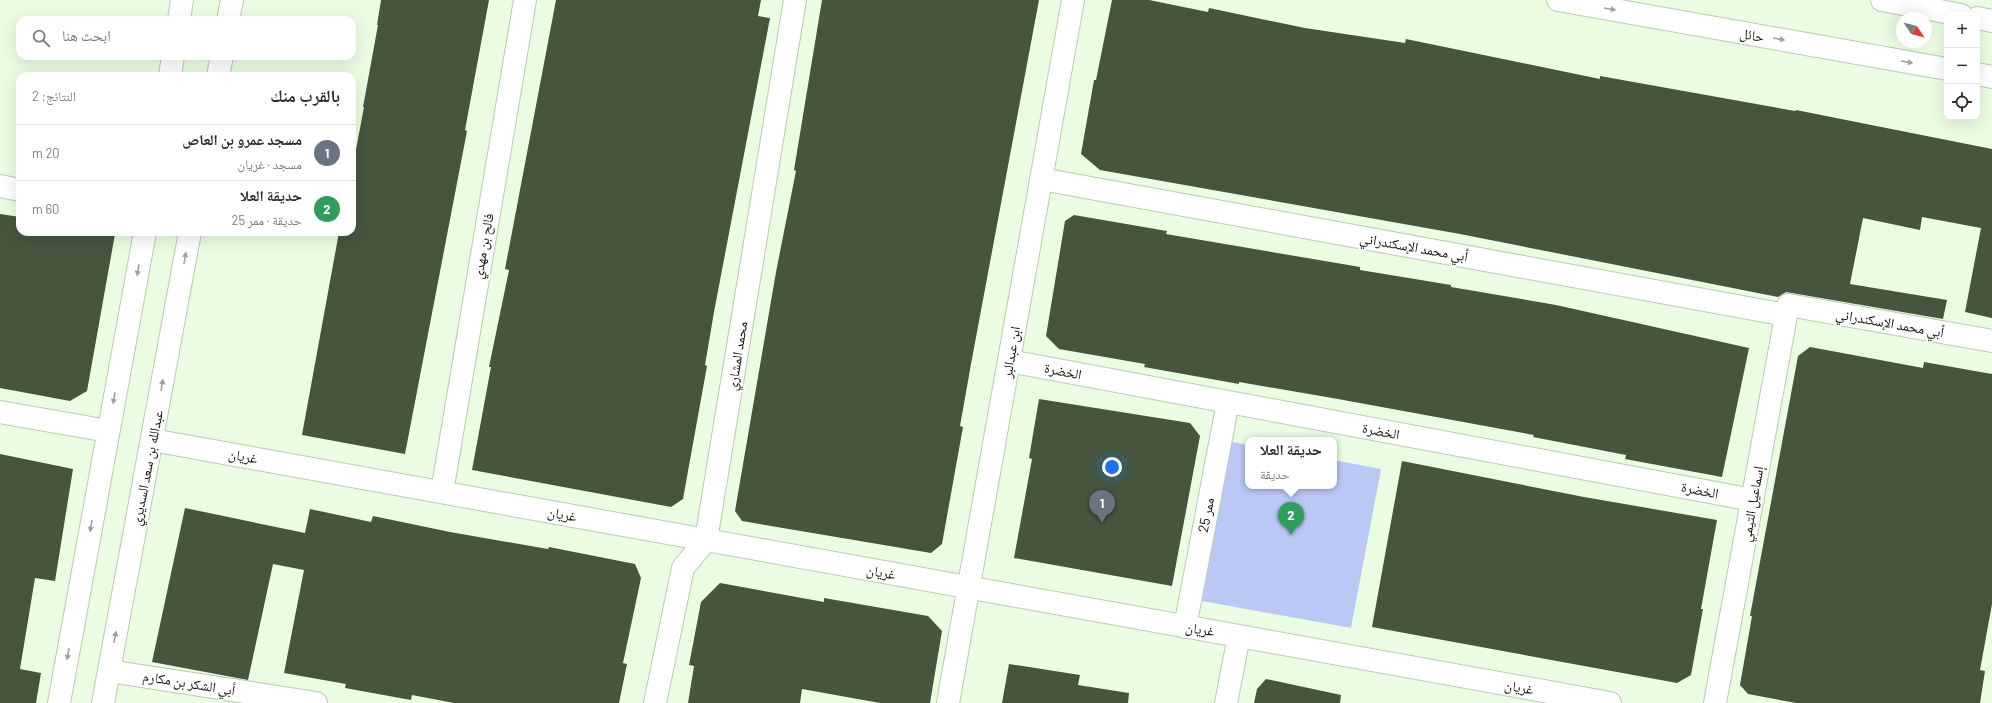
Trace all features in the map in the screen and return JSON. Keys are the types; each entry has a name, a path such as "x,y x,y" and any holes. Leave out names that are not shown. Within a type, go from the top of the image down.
{"street":[{"path":"180,16 182,0"},
{"path":"229,16 232,0"},
{"name":"فالح بن مهدي","path":"442,492 525,0"},
{"name":"محمد المشاري","path":"706,540 795,0"},
{"name":"ابن عبدالبر","path":"948,703 1073,0"},
{"name":"حائل","path":"1558,0 1944,68"},
{"path":"1882,0 1945,12"},
{"path":"1980,19 1992,21"},
{"path":"171,72 172,60"},
{"path":"219,72 221,60"},
{"path":"1980,75 1992,77"},
{"name":"أبي محمد الإسكندراني","path":"1041,179 1787,310 1992,341"},
{"path":"0,186 16,189"},
{"path":"59,703 144,236"},
{"name":"عبدالله بن سعد السديري","path":"103,703 189,236"},
{"name":"إسماعيل التيمي","path":"1715,703 1787,310"},
{"name":"الخضرة","path":"1009,361 1753,500"},
{"name":"ممر 25","path":"1185,627 1228,402"},
{"path":"0,412 108,431"},
{"name":"غريان","path":"152,440 1610,703"},
{"path":"655,703 683,568 706,540"},
{"path":"1226,703 1239,636"},
{"name":"أبي الشكر بن مكارم","path":"108,671 316,703"}],"shaded area":[{"path":"1232,442 1245,444 1245,489 1337,489 1337,461 1381,469 1351,628 1202,601"}],"building":[{"path":"381,0 489,0 465,130 467,131 405,454 302,435 338,236 356,236 356,150"},
{"path":"556,0 761,0 758,16 770,18 714,312 705,365 707,366 683,499 671,507 472,470 491,367 489,367 509,270 505,269"},
{"path":"822,0 1039,0 971,364 960,426 963,427 942,544 931,553 742,521 735,511 776,272 796,171 794,170"},
{"path":"1112,0 1149,0 1208,12 1209,8 1305,28 1405,43 1406,39 1600,79 1600,76 1796,110 1992,149 1992,318 1965,312 1981,228 1922,217 1920,230 1863,218 1850,284 1947,300 1943,319 1786,292 1778,297 1460,234 1100,170 1081,154 1094,80 1096,80"},
{"path":"0,214 16,216 16,236 115,236 87,391 70,401 0,388"},
{"path":"1074,215 1167,231 1166,234 1360,267 1360,270 1451,285 1451,287 1556,305 1749,348 1722,477 1625,459 1626,455 1533,437 1534,435 1338,399 1239,382 1239,384 1144,367 1145,364 1059,349 1046,336 1065,221"},
{"path":"1810,347 1923,368 1924,362 1992,374 1992,604 1980,670 1985,671 1980,703 1796,703 1748,694 1740,685 1752,616 1750,616 1798,356"},
{"path":"1039,399 1190,423 1200,436 1172,586 1014,558 1032,459 1029,458"},
{"path":"0,454 73,469 55,581 35,578 20,669 41,673 36,703 0,703"},
{"path":"1402,461 1584,497 1717,520 1691,675 1677,683 1372,627"},
{"path":"185,508 305,533 310,509 371,522 373,516 450,532 548,549 549,547 635,564 641,578 623,663 627,664 619,703 454,703 412,695 411,700 345,688 346,684 284,673 304,570 273,564 248,680 152,662"},
{"path":"720,583 824,602 824,598 928,616 942,631 930,703 880,703 802,689 800,703 688,703 694,666 689,665 701,602"},
{"path":"1009,664 1080,675 1078,685 1129,693 1128,703 1002,703"},
{"path":"1266,679 1341,695 1340,703 1254,703 1257,689"}],"place":[{"name":"مسجد عمرو بن العاص","path":"1102,523"},
{"name":"حديقة العلا","path":"1291,535"}]}
